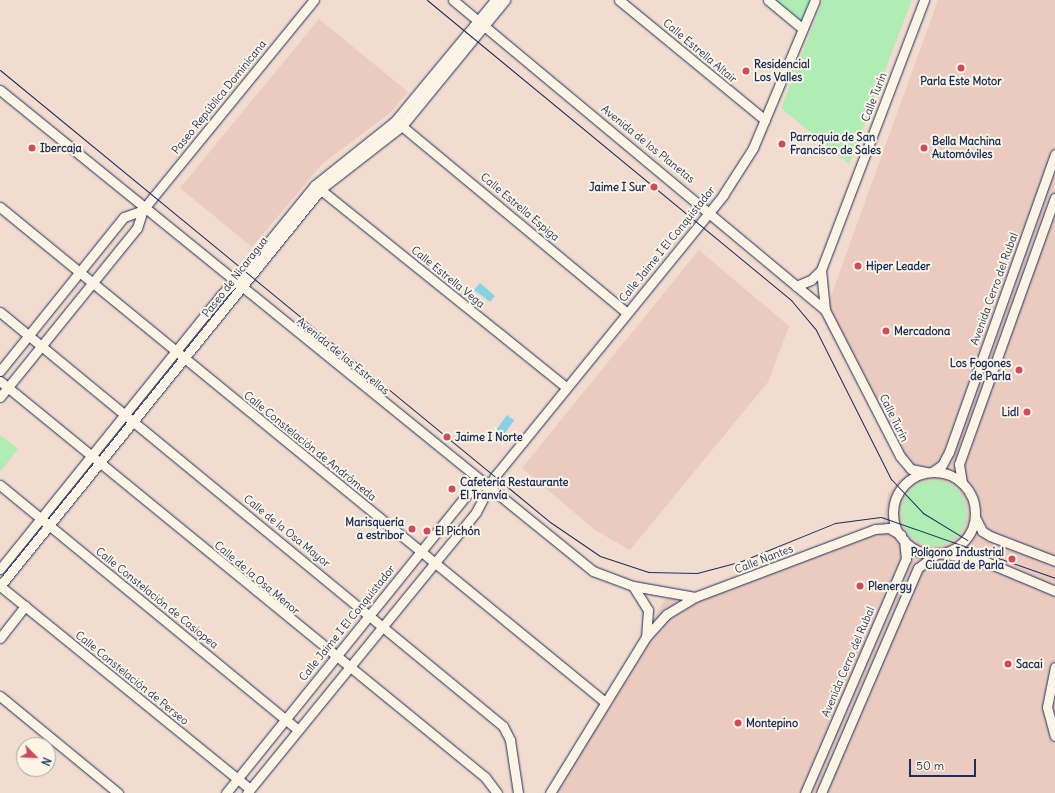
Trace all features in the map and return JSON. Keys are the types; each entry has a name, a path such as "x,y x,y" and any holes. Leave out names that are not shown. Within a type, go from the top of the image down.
{"street":[{"name":"Paseo República Dominicana","path":"0,397 137,228 144,209 314,0"},
{"name":"Avenida de los Planetas","path":"453,0 825,310"},
{"name":"Paseo de Nicaragua","path":"480,24 495,0"},
{"name":"Paseo de Nicaragua","path":"0,569 124,414 233,282 318,187 399,123 480,24 505,0"},
{"name":"Calle Estrella Altair","path":"619,0 765,120"},
{"path":"768,0 803,29"},
{"name":"Calle Jaime I El Conquistador","path":"249,791 476,512 486,486 708,214 753,148 815,0"},
{"name":"Calle Turín","path":"924,0 821,270 825,310 902,461 916,471 930,472"},
{"name":"Avenida de las Estrellas","path":"0,90 241,289 594,571 633,586 695,597"},
{"name":"Calle Estrella Espiga","path":"399,123 627,313"},
{"name":"Avenida Cerro del Rubal","path":"930,472 942,465 948,452 1055,154"},
{"name":"Paseo de Nicaragua","path":"0,586 186,359 318,187"},
{"name":"Calle Estrella Vega","path":"318,187 566,387"},
{"path":"1053,561 985,534 975,517 972,498 962,483 959,464 1055,198"},
{"name":"Calle Constelación de Andrómeda","path":"0,207 605,702"},
{"name":"Paseo República Dominicana","path":"0,371 124,218 144,209"},
{"path":"796,286 811,280 821,270"},
{"name":"Calle de la Osa Mayor","path":"0,312 370,614 503,726 510,740 518,793"},
{"name":"Calle de la Osa Menor","path":"0,381 335,658 485,777 497,793"},
{"path":"962,483 944,473 930,472 910,480 895,502 894,519 902,538 920,551 984,561 1055,591"},
{"name":"Calle Constelación de Casiopea","path":"0,485 298,730"},
{"name":"Calle Jaime I El Conquistador","path":"226,793 466,494 486,486"},
{"path":"821,793 918,568 939,553 960,542 975,517"},
{"name":"Calle Nantes","path":"550,793 646,637 667,614 695,597 875,529 889,528 902,538"},
{"name":"Avenida Cerro del Rubal","path":"806,793 906,559 902,538"},
{"name":"Calle Constelación de Perseo","path":"0,586 237,779 249,791"},
{"name":"Calle Nantes","path":"633,586 648,610 646,637"},
{"path":"0,638 25,606"},
{"path":"1055,667 1047,706 1055,736"},
{"path":"0,696 118,793"}],"shaded area":[{"path":"938,0 1055,0 1055,793 557,793 665,599 701,592 882,524 888,493 906,473 823,318"},
{"path":"319,19 408,92 390,113 322,164 252,247 180,188"},
{"path":"699,250 789,326 768,382 630,550 595,530 522,468"}],"green space":[{"path":"769,0 815,0 803,28"},
{"path":"823,0 912,0 849,164 781,108"},
{"path":"0,435 18,449 0,472"},
{"path":"934,480 947,483 957,490 964,500 967,513 964,526 957,536 947,543 934,546 921,543 911,536 904,526 901,513 904,500 911,490 921,483"}],"water":[{"path":"480,283 495,296 490,302 474,290"},
{"path":"507,415 514,420 502,437 495,432"}],"tram line":[{"path":"427,0 791,300 816,330 891,479 923,513 967,540"},
{"path":"0,70 550,522 600,556 648,572 697,573 739,562 835,523 881,517 1055,578"}],"place":[{"name":"Parla Este Motor","path":"961,68"},
{"name":"Residencial Los Valles","path":"746,71"},
{"name":"Parroquia de San Francisco de Sales","path":"782,144"},
{"name":"Ibercaja","path":"32,148"},
{"name":"Bella Machina Automóviles","path":"924,148"},
{"name":"Jaime I Sur","path":"654,187"},
{"name":"Hiper Leader","path":"858,266"},
{"name":"Mercadona","path":"886,331"},
{"name":"Los Fogones de Parla","path":"1019,370"},
{"name":"Lidl","path":"1027,412"},
{"name":"Jaime I Norte","path":"447,437"},
{"name":"Cafetería Restaurante El Tranvía","path":"452,489"},
{"name":"Marisquería a estribor","path":"412,529"},
{"name":"El Pichón","path":"427,531"},
{"name":"Polígono Industrial Ciudad de Parla","path":"1012,559"},
{"name":"Plenergy","path":"860,586"},
{"name":"Sacai","path":"1008,664"},
{"name":"Montepino","path":"738,723"}]}
